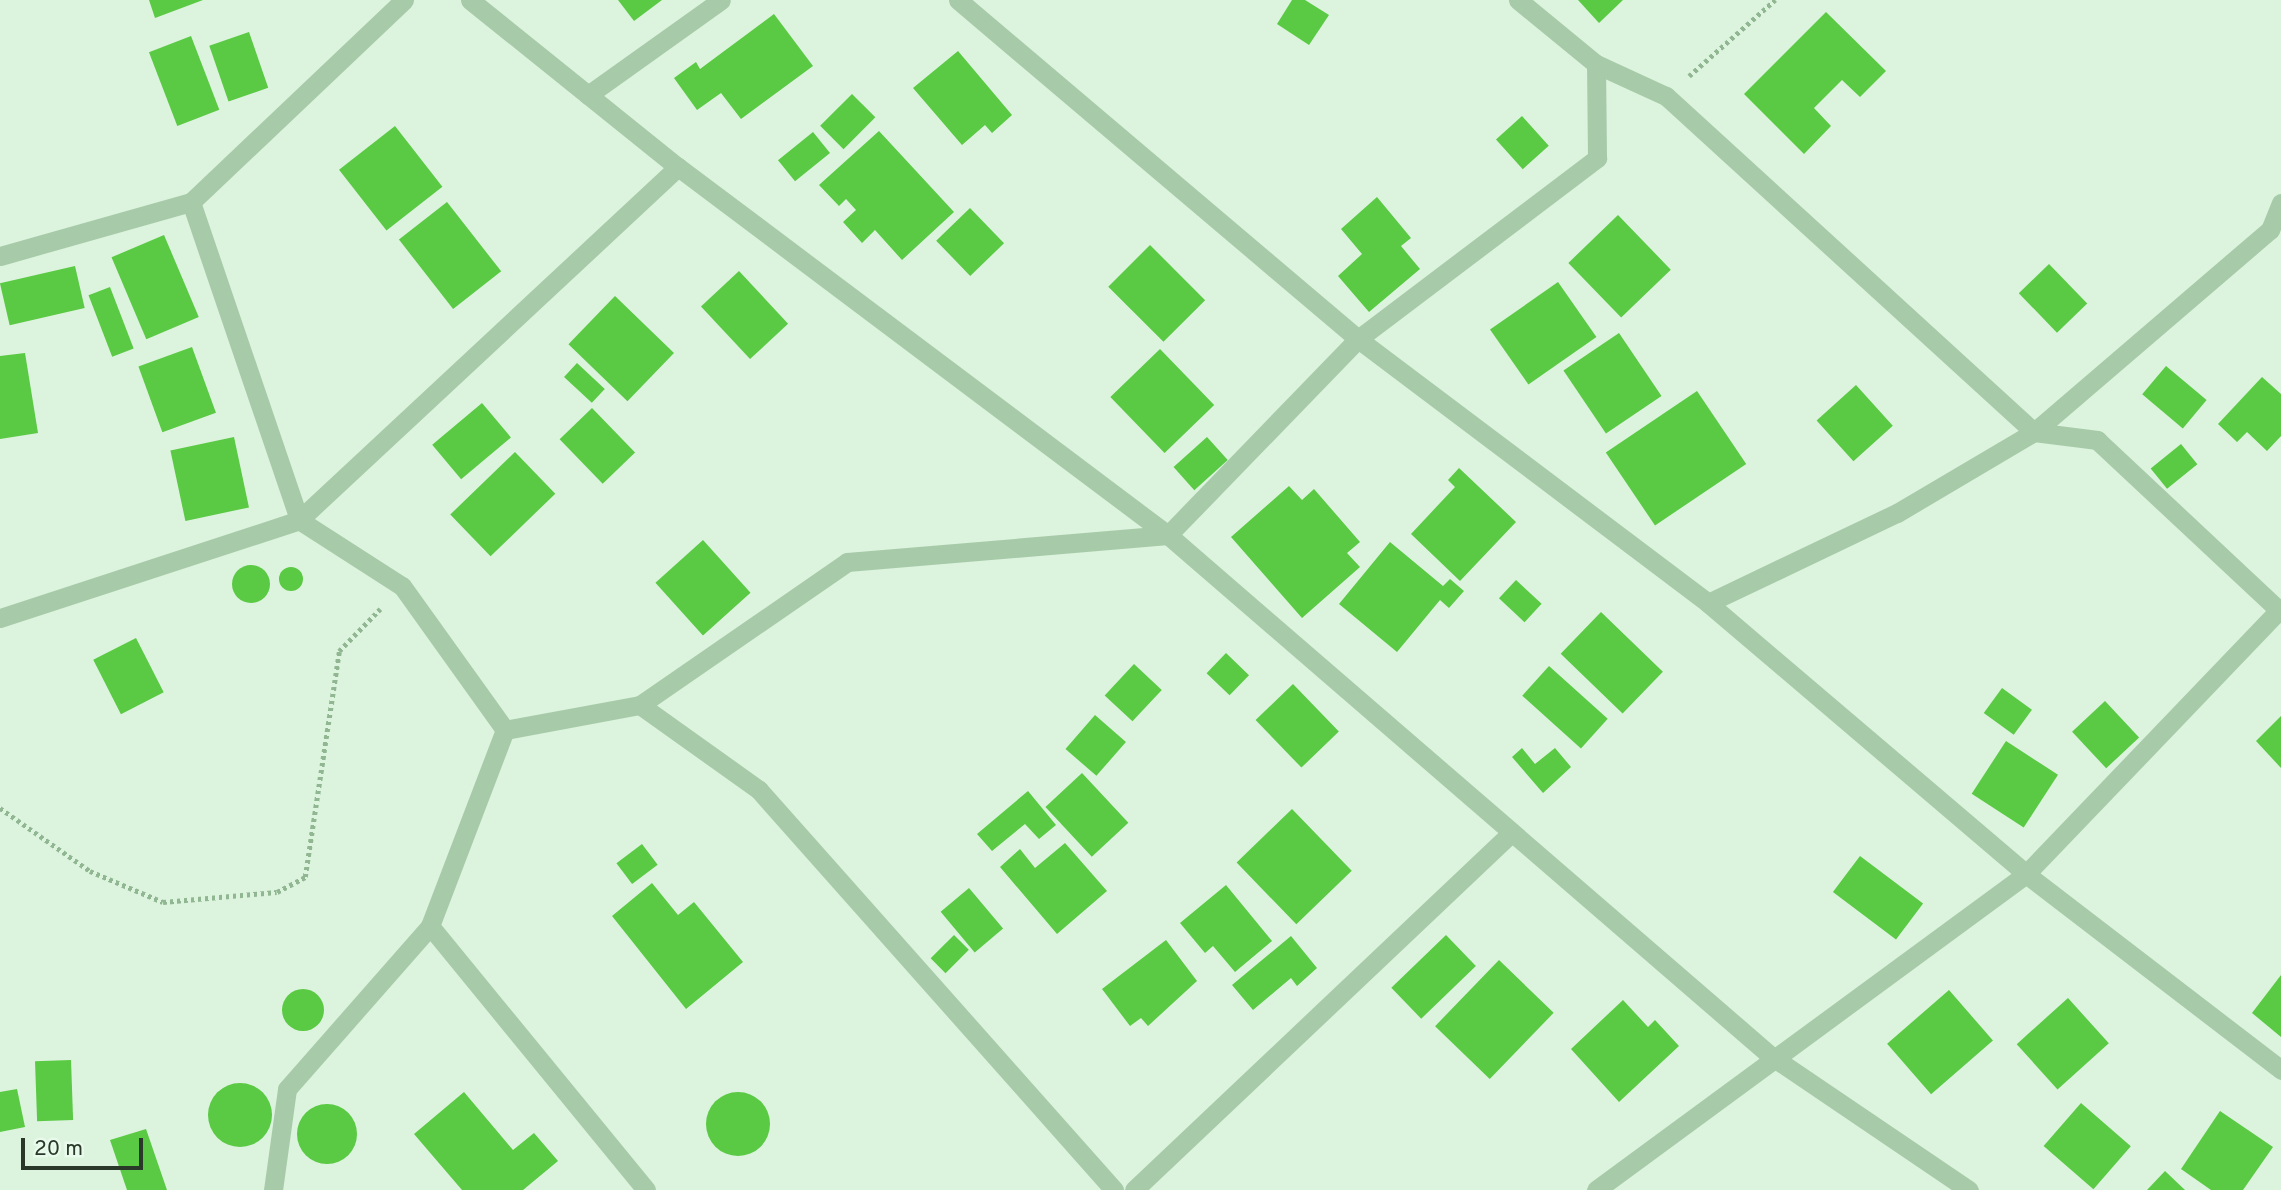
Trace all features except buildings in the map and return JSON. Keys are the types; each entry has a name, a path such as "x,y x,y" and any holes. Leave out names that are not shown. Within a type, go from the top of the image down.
{"street":[{"path":"0,256 191,202 404,0"},
{"path":"470,0 678,167 1168,535 1510,834 1771,1056 1969,1190"},
{"path":"588,95 721,0"},
{"path":"958,0 1358,339 1708,603 2026,874 2281,1070"},
{"path":"1518,0 1596,64 1666,96 2034,432 2097,440 2280,611 2026,874 1771,1056 1596,1190"},
{"path":"505,730 640,705 847,562 1168,535 1358,339 1597,158 1596,64"},
{"path":"0,618 299,520 678,167"},
{"path":"191,202 299,520 402,586 505,730"},
{"path":"1708,603 1897,513 2034,432 2270,230 2281,203"},
{"path":"640,705 759,790 1114,1190"},
{"path":"273,1190 287,1089 430,926 505,730"},
{"path":"1134,1190 1510,834"},
{"path":"430,926 646,1190"}],"path":[{"path":"0,808 90,871 163,902 277,892 305,877 339,651 402,586"}]}
